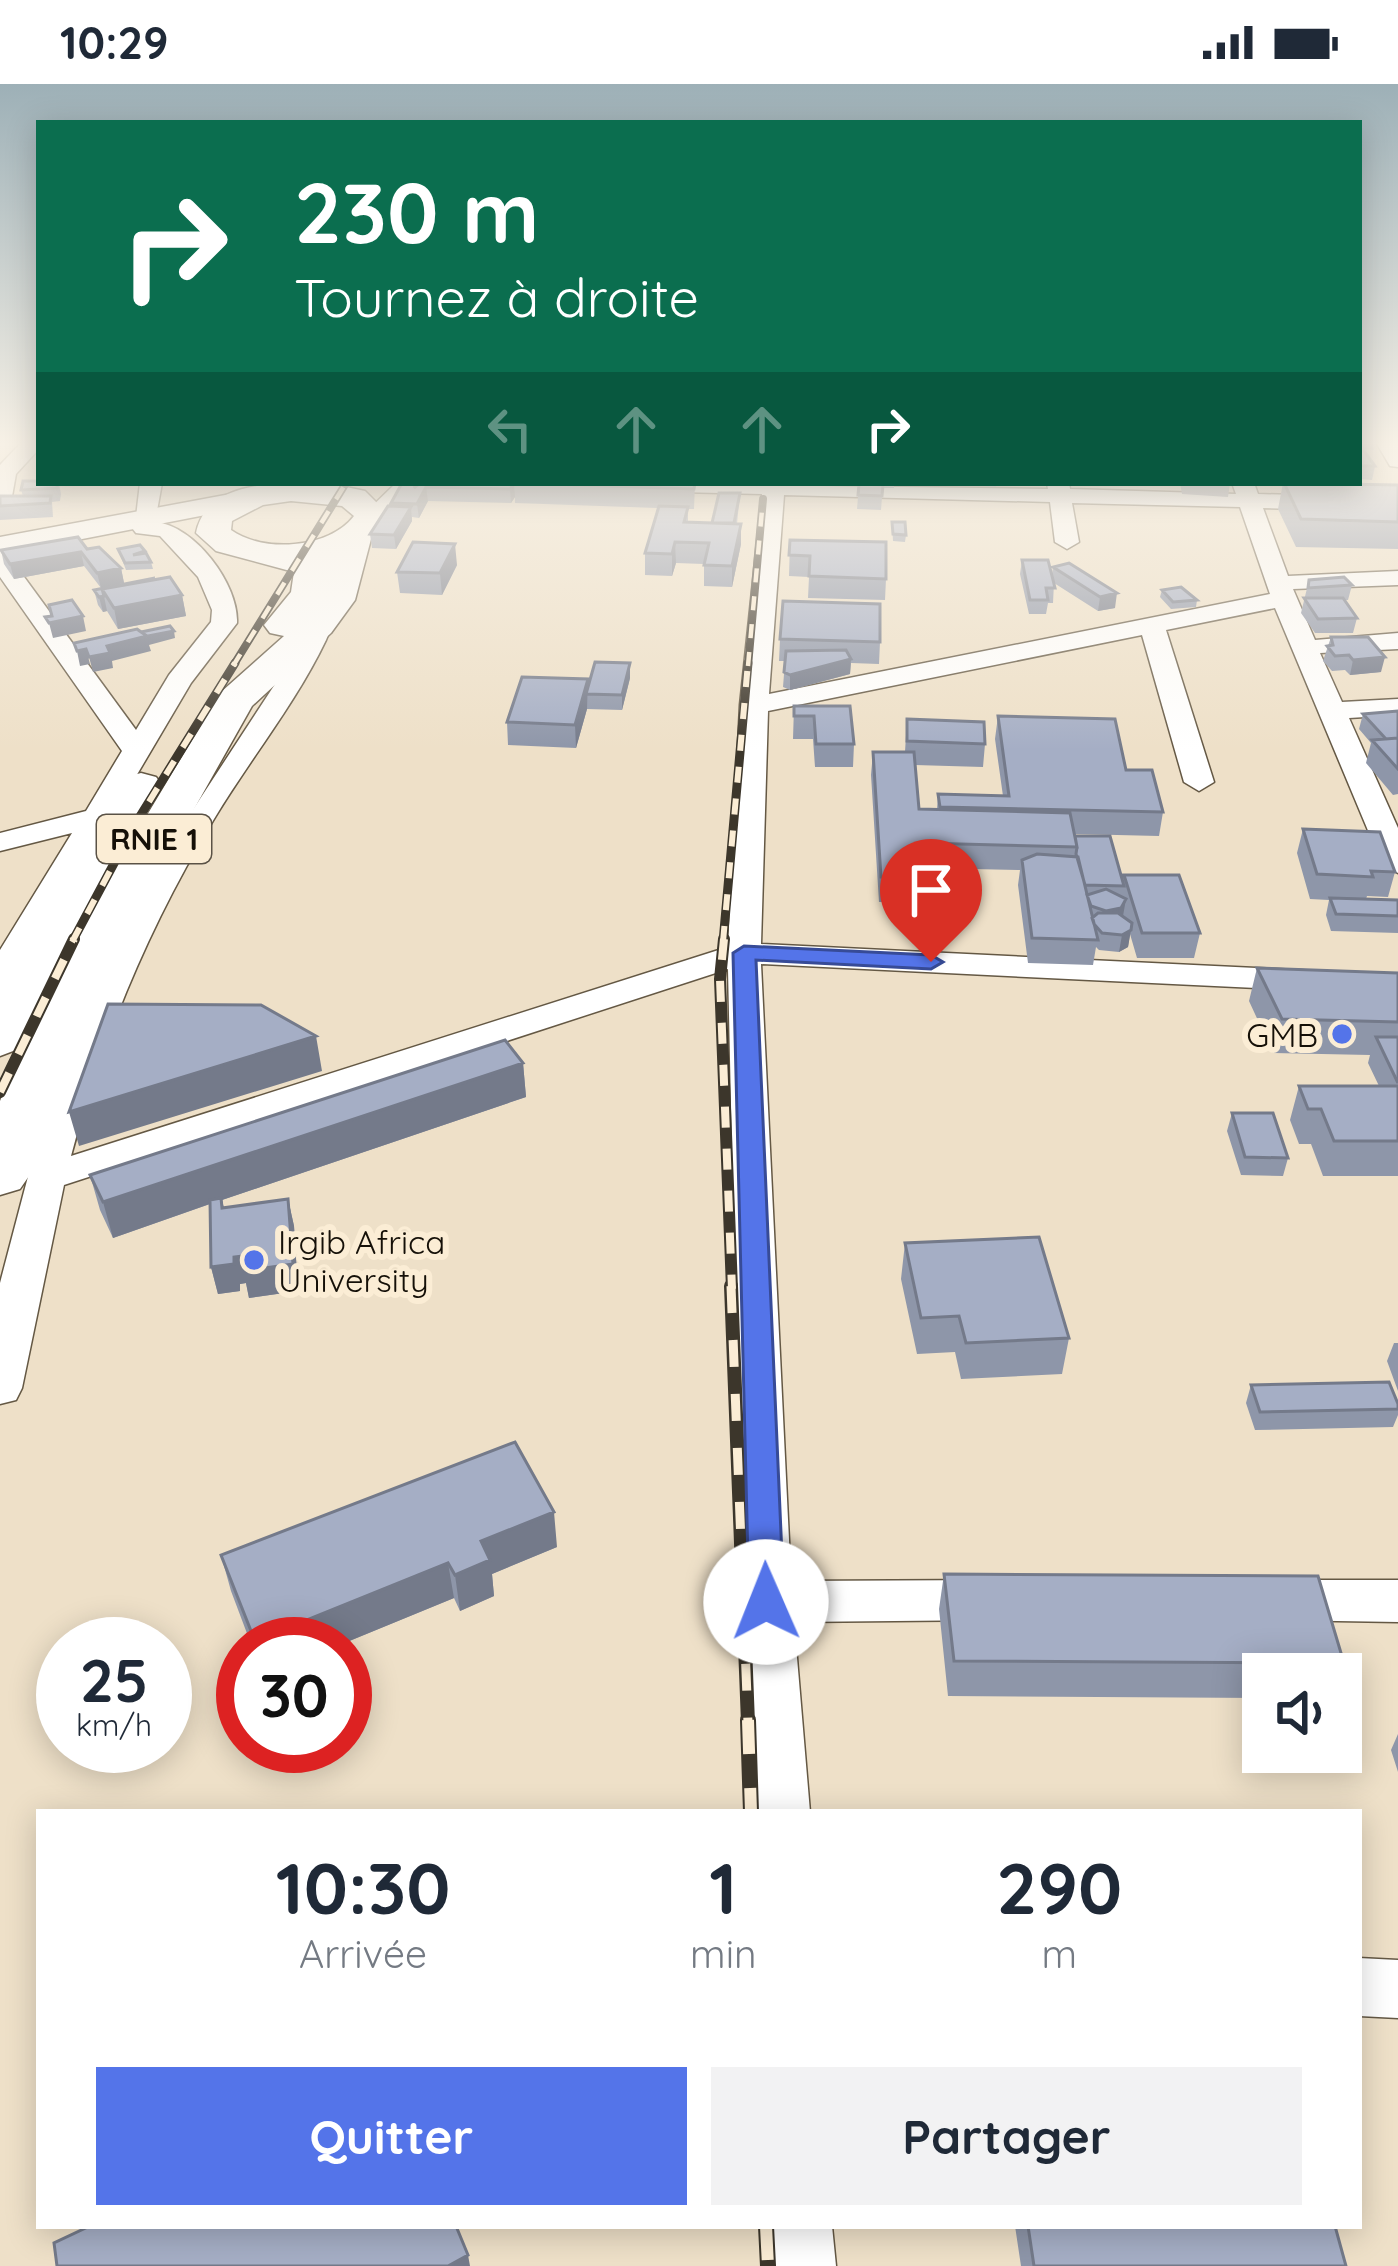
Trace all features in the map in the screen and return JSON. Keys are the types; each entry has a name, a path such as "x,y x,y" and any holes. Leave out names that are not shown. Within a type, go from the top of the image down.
{"highway":[{"name":"RNIE 1","path":"0,1040 59,920 195,696 231,661 280,628 309,594 313,576 307,562 234,546"},
{"name":"RNIE 1","path":"262,552 317,546"},
{"name":"RNIE 1","path":"0,1176 45,1052 86,964 223,752 257,674 320,622 344,586 355,546"}],"main road":[{"path":"0,554 38,546"}],"street":[{"path":"0,978 179,681 218,635 227,611 221,594 181,546"},
{"path":"768,546 754,705 744,953 766,1602 783,1809"},
{"path":"1266,546 1332,711 1386,807 1398,864"},
{"path":"0,554 138,754"},
{"path":"754,705 1153,626 1282,591 1398,578"},
{"path":"1153,626 1198,782"},
{"path":"1305,647 1398,641"},
{"path":"1332,711 1398,707"},
{"path":"0,1388 46,1178 88,1043 223,752"},
{"path":"0,842 97,817"},
{"path":"46,1178 744,953 1398,985"},
{"path":"766,1602 1043,1600"},
{"path":"1232,1600 1398,1601"},
{"path":"1362,1987 1398,1989"},
{"path":"800,2229 802,2266"}],"building":[{"path":"141,546 145,551 133,555 146,553 151,562 125,563 118,549"},
{"path":"411,546 454,546 440,573 397,572"},
{"path":"647,546 674,546 672,554 645,553"},
{"path":"708,546 736,546 732,566 704,565"},
{"path":"790,546 886,546 886,579 809,576 810,556 789,555"},
{"path":"99,547 121,568 97,573 81,552 10,564 1,550"},
{"path":"1022,560 1048,560 1055,588 1046,588 1048,600 1030,600"},
{"path":"1069,563 1117,593 1100,597 1053,567"},
{"path":"170,577 182,595 114,608 102,589"},
{"path":"1344,577 1352,585 1308,588 1309,580"},
{"path":"1181,587 1197,600 1173,602 1162,590"},
{"path":"1304,598 1343,598 1357,618 1318,619"},
{"path":"72,600 83,616 49,623 45,617 52,616 49,605"},
{"path":"783,601 880,604 880,642 780,639"},
{"path":"170,626 174,631 143,637 147,636 141,632"},
{"path":"137,629 147,636 107,646 110,653 89,657 86,649 77,651 74,643"},
{"path":"1331,637 1368,637 1385,657 1353,660 1349,655 1335,656 1327,646 1333,645"},
{"path":"846,650 851,659 790,675 784,672 786,651"},
{"path":"595,662 630,663 622,695 586,694"},
{"path":"522,677 588,679 575,725 507,722"},
{"path":"794,706 850,706 854,744 816,744 814,716 794,716"},
{"path":"1398,711 1398,738 1386,739 1363,714"},
{"path":"998,716 1115,719 1126,770 1152,770 1163,812 940,807 938,794 1009,796"},
{"path":"907,719 984,722 985,744 907,741"},
{"path":"1398,738 1398,769 1372,740"},
{"path":"873,752 914,752 919,809 1070,813 1077,847 923,843 926,878 881,877"},
{"path":"1303,829 1380,832 1395,872 1371,871 1373,877 1317,874"},
{"path":"1075,836 1110,836 1124,886 1085,885"},
{"path":"1037,854 1078,857 1098,940 1032,938 1022,860"},
{"path":"1124,875 1179,875 1200,933 1142,933"},
{"path":"1106,889 1126,899 1121,908 1106,911 1091,906 1087,895"},
{"path":"1330,898 1398,900 1398,916 1336,914"},
{"path":"1098,913 1118,913 1132,923 1131,930 1122,935 1102,933 1092,918"},
{"path":"1257,968 1398,973 1398,1022 1282,1019"},
{"path":"108,1004 261,1005 316,1036 69,1112"},
{"path":"1376,1037 1398,1037 1398,1083"},
{"path":"505,1040 523,1063 103,1202 90,1175"},
{"path":"1299,1086 1398,1086 1398,1141 1334,1141 1321,1109 1308,1109"},
{"path":"1232,1113 1273,1113 1288,1158 1245,1157"},
{"path":"221,1198 222,1208 288,1199 293,1264 243,1271 243,1256 234,1257 234,1264 211,1267 210,1200"},
{"path":"1039,1237 1069,1338 966,1343 959,1316 921,1318 905,1243"},
{"path":"1389,1382 1398,1409 1260,1412 1251,1385"},
{"path":"515,1442 554,1512 481,1541 490,1560 455,1575 448,1563 314,1617 246,1617 221,1555"},
{"path":"944,1574 1318,1576 1341,1653 1242,1653 1242,1662 954,1661"},
{"path":"84,2229 457,2229 468,2255 448,2266 57,2266 54,2243"},
{"path":"1028,2229 1336,2229 1346,2266 1034,2266"}],"railway":[{"path":"233,666 307,546"},
{"path":"748,666 759,546"},
{"path":"72,942 134,826 235,663"},
{"path":"723,942 748,663"},
{"path":"0,1092 74,939"},
{"path":"724,939 720,979 732,1289"},
{"path":"731,1286 748,1723"},
{"path":"748,1720 751,1809"},
{"path":"766,2229 768,2266"}],"place":[{"name":"GMB","path":"1342,1034"},
{"name":"Irgib Africa University","path":"254,1260"}],"route":[{"path":"766,1602 744,953 931,962"}]}
